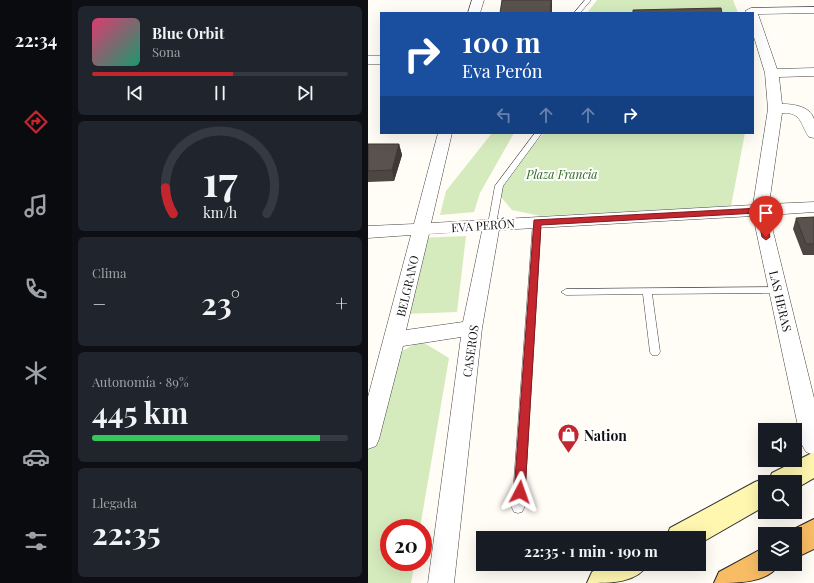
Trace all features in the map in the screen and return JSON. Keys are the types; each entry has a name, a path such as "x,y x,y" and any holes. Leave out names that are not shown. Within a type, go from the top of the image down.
{"highway":[{"path":"802,540 814,533"},
{"path":"730,583 758,566"}],"main road":[{"path":"794,475 814,464"},
{"path":"693,531 758,496"},
{"path":"603,583 622,571"}],"street":[{"path":"474,12 478,0"},
{"name":"LAS HERAS","path":"746,0 752,12"},
{"path":"754,13 814,10"},
{"name":"LAS HERAS","path":"754,19 772,74 775,109 760,211 814,445"},
{"path":"368,60 380,60"},
{"path":"772,74 814,72"},
{"path":"775,109 793,109 802,112 808,120 814,134"},
{"name":"BELGRANO","path":"368,439 394,340 444,134"},
{"name":"EVA PERÓN","path":"368,232 814,207"},
{"name":"CASEROS","path":"441,583 472,328 492,224"},
{"path":"394,340 472,328"}],"lane":[{"path":"578,12 588,0"},
{"name":"CASEROS","path":"492,224 499,186 538,134"},
{"path":"518,508 537,222"},
{"path":"566,292 778,290"},
{"path":"647,292 655,352"}],"green space":[{"path":"597,0 733,0 738,12 588,12"},
{"path":"491,134 513,134 480,193 474,212 440,215 446,191"},
{"name":"Plaza Francia","path":"543,134 745,134 731,206 541,216 512,210 501,197 502,181"},
{"path":"466,236 457,312 404,314 419,238"},
{"path":"421,341 449,358 422,519 380,519 380,571 413,571 411,583 368,583 368,447 389,358"}],"building":[{"path":"502,0 551,0 550,12 500,12"},
{"path":"721,8 722,12 633,12 633,10"},
{"path":"368,144 399,144 392,170 368,171"},
{"path":"814,217 814,244 806,244 796,218"}],"place":[{"name":"Nation","path":"568,454"}],"route":[{"path":"520,492 537,222 760,211 766,237"}]}
